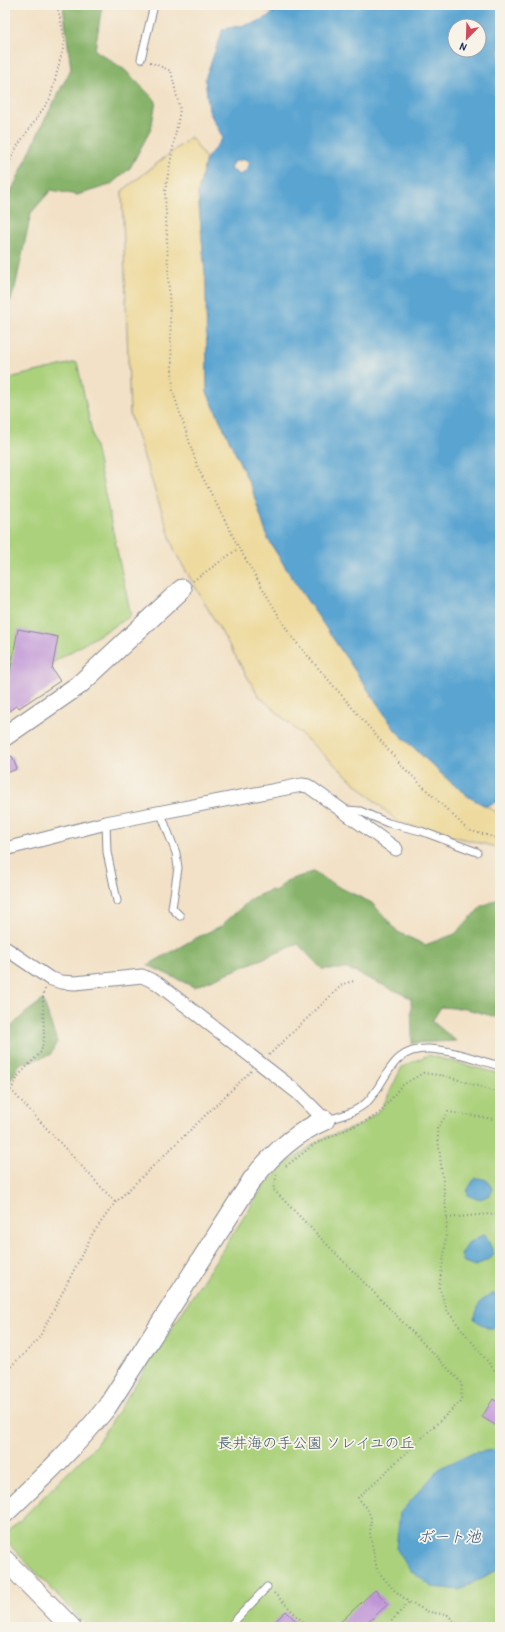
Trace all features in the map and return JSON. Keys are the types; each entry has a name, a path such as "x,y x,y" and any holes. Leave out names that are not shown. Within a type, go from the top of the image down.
{"street":[{"path":"5,736 79,685 182,589"},
{"path":"5,849 106,823 160,811 302,784 308,786 396,850"},
{"path":"5,948 49,978 75,983 142,976 157,983 297,1092 325,1120 307,1128 269,1158 252,1180 107,1407 85,1435 65,1456 5,1513"},
{"path":"5,1560 71,1627"}],"lane":[{"path":"141,59 154,5"},
{"path":"342,810 360,812 388,824 434,836 477,852"},
{"path":"160,811 176,853 178,868 172,908 180,916"},
{"path":"106,823 107,852 118,902"},
{"path":"325,1120 358,1109 367,1102 390,1066 401,1057 414,1051 427,1049 444,1051 500,1066"},
{"path":"229,1627 267,1587"}],"path":[{"path":"5,171 18,145 50,99 65,41 57,5"},
{"path":"141,59 171,71 180,110 165,191 173,392 198,468 239,548 290,635 403,768 468,830 500,838"},
{"path":"182,589 239,548"},
{"path":"49,978 43,996 44,1038 41,1052 19,1075 11,1090 115,1202"},
{"path":"5,1372 38,1340 92,1233 115,1202 343,984 354,980"},
{"path":"284,1167 315,1144 370,1119 381,1112 401,1086 423,1073 446,1076 500,1093"},
{"path":"500,1120 448,1112 437,1129 447,1218 445,1249 439,1287 448,1312 500,1377"},
{"path":"278,1172 273,1189 462,1383 463,1395 461,1401 358,1498 367,1508 372,1518 370,1534 377,1570 393,1589 409,1602 429,1612 448,1615 459,1627"},
{"path":"447,1218 500,1213"},
{"path":"267,1587 308,1627"},
{"path":"386,1627 409,1602"}],"green space":[{"path":"63,5 102,5 95,50 125,70 156,101 151,129 130,168 110,185 77,195 51,190 31,213 15,288 5,315 5,205 43,123 71,69"},
{"path":"77,362 131,616 5,691 5,379"},
{"path":"313,872 335,885 372,903 398,932 425,945 455,934 482,906 500,898 500,1018 467,1009 441,1007 432,1021 456,1041 412,1043 411,998 348,969 322,969 298,944 194,987 148,965 194,939 221,926 252,898 271,890 275,892 286,881"},
{"path":"43,1000 57,1042 50,1055 20,1064 5,1090 5,1033 24,1014"},
{"name":"長井海の手公園 ソレイユの丘","path":"428,1055 500,1074 500,1627 88,1627 5,1540 5,1535 96,1445 264,1186 285,1165 321,1139 361,1125 382,1108 402,1067"}],"sand":[{"path":"191,137 206,159 198,194 206,283 207,392 252,489 268,539 292,578 396,731 447,779 469,797 500,814 500,848 399,823 258,695 175,552 130,414 122,191"}],"water":[{"path":"251,5 500,5 500,803 496,802 486,806 469,797 447,779 396,731 292,578 268,539 252,489 207,392 206,283 198,193 206,159 223,138 209,111 205,79 223,29 255,23 274,13","holes":["245,159 250,163 247,170 240,175 230,169 233,162"]},
{"path":"475,1178 484,1179 490,1183 493,1189 491,1194 479,1200 468,1195 467,1191"},
{"path":"485,1234 494,1253 491,1258 475,1266 464,1262 461,1255 469,1242"},
{"path":"491,1294 500,1294 500,1328 487,1328 474,1319 480,1302"},
{"name":"ボート池","path":"500,1449 500,1568 460,1590 432,1587 410,1570 396,1548 400,1513 440,1468 473,1453"}],"building":[{"path":"18,629 58,637 52,669 60,681 19,708 17,705 5,714 5,688 7,689"},
{"path":"12,756 17,769 7,773 5,759"},
{"path":"493,1399 500,1404 500,1428 482,1417"},
{"path":"375,1590 388,1604 363,1627 335,1627"},
{"path":"286,1611 302,1627 269,1627"}]}
